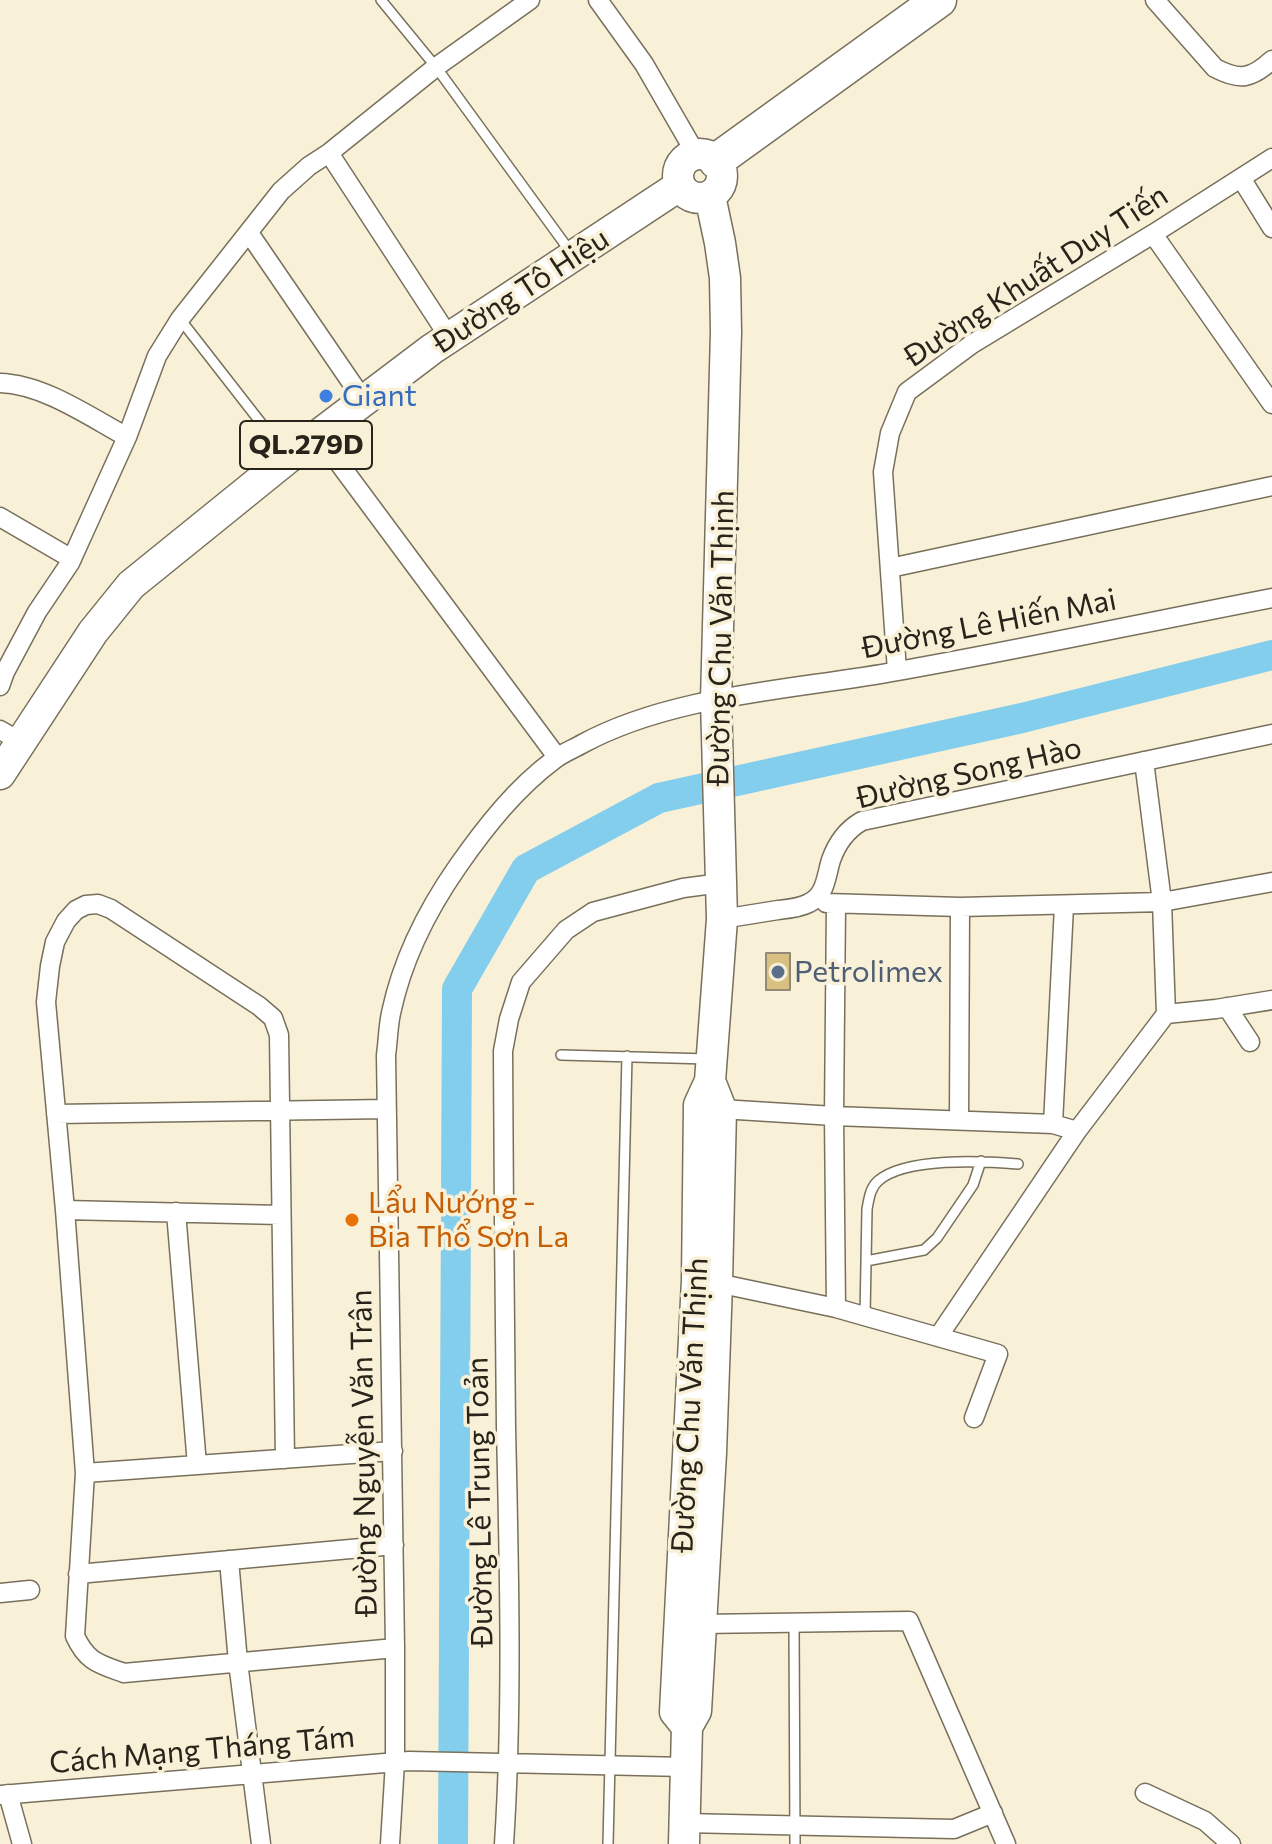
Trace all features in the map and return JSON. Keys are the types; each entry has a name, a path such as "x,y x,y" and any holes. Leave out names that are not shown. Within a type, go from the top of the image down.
{"highway":[{"path":"706,157 939,0"}],"main road":[{"path":"690,156 706,157 722,173 722,180 710,196 693,198 679,186 678,172 690,156"},
{"name":"Đường Tô Hiệu","path":"0,774 11,736 131,585 288,458 449,337 679,186"},
{"name":"Đường Chu Văn Thịnh","path":"687,1727 675,1712 696,1296 699,1105 711,1070 722,919 717,709 726,332 725,278 710,196"},
{"name":"Đường Chu Văn Thịnh","path":"684,1834 687,1727 696,1711 711,1453 721,1109 711,1070"}],"street":[{"path":"0,682 37,612 72,559 127,437 157,356 180,319 281,191 436,67 530,0"},
{"path":"598,0 706,157"},
{"path":"1155,0 1215,68 1235,76 1249,76 1258,73 1272,60"},
{"path":"329,153 449,337"},
{"name":"Đường Khuất Duy Tiến","path":"897,671 883,472 890,433 907,392 972,344 1272,158"},
{"path":"1241,178 1272,228"},
{"path":"249,233 364,401"},
{"path":"1153,234 1272,404"},
{"path":"0,383 40,392 127,437"},
{"path":"318,435 557,757"},
{"path":"890,568 1272,486"},
{"path":"0,517 72,559"},
{"name":"Đường Lê Hiến Mai","path":"717,709 1272,598"},
{"name":"Đường Nguyễn Văn Trân","path":"390,1844 402,1761 395,1648 386,1055 390,1015 400,981 427,918 451,876 476,840 520,788 557,757 620,726 651,716 717,709"},
{"name":"Đường Song Hào","path":"811,903 827,881 831,860 841,838 852,826 862,821 1272,734"},
{"path":"938,1337 1077,1131 1166,1014 1162,902 1144,761"},
{"path":"722,919 811,903 960,907 1162,902 1272,882"},
{"name":"Đường Lê Trung Toản","path":"504,1844 511,1660 503,1051 509,1019 521,982 566,930 593,912 683,888 721,883"},
{"path":"285,1459 279,1035 273,1018 124,917 98,904 86,905 66,921 55,942 46,1002 85,1473 75,1636 83,1653 101,1665 124,1673 395,1648"},
{"path":"836,904 836,1308"},
{"path":"1053,1124 1064,906"},
{"path":"959,1120 960,907"},
{"path":"1166,1014 1272,1000"},
{"path":"1227,1007 1250,1042"},
{"path":"56,1114 387,1109"},
{"path":"721,1109 1053,1124 1077,1131"},
{"path":"65,1210 281,1215"},
{"path":"176,1212 197,1465"},
{"path":"717,1283 836,1308 998,1354 974,1418"},
{"path":"85,1473 393,1451"},
{"path":"78,1574 394,1545"},
{"path":"229,1560 238,1662 261,1844"},
{"path":"0,1593 30,1590"},
{"path":"702,1624 909,1621 1006,1844"},
{"name":"Cách Mạng Tháng Tám","path":"4,1795 402,1761 509,1763"},
{"path":"509,1763 686,1767"},
{"path":"1145,1793 1205,1821 1231,1844"},
{"path":"4,1795 22,1844"},
{"path":"684,1834 795,1825 954,1829 993,1813"}],"lane":[{"path":"381,0 436,67 574,256"},
{"path":"180,319 288,458"},
{"path":"561,1055 627,1056 711,1070"},
{"path":"608,1844 627,1056"},
{"path":"866,1261 924,1250 937,1238 973,1185 981,1161"},
{"path":"865,1316 867,1209 877,1182 892,1171 939,1163 981,1161 1018,1164"},
{"path":"794,1622 795,1844"}],"building":[{"name":"Petrolimex","path":"766,953 790,953 790,990 766,990"}],"waterway":[{"path":"453,1844 457,989 526,869 659,798 1022,718 1272,655"}],"place":[{"name":"Giant","path":"326,396"},
{"name":"Petrolimex","path":"778,972"},
{"name":"Lẩu Nướng - Bia Thổ Sơn La","path":"352,1220"}]}
